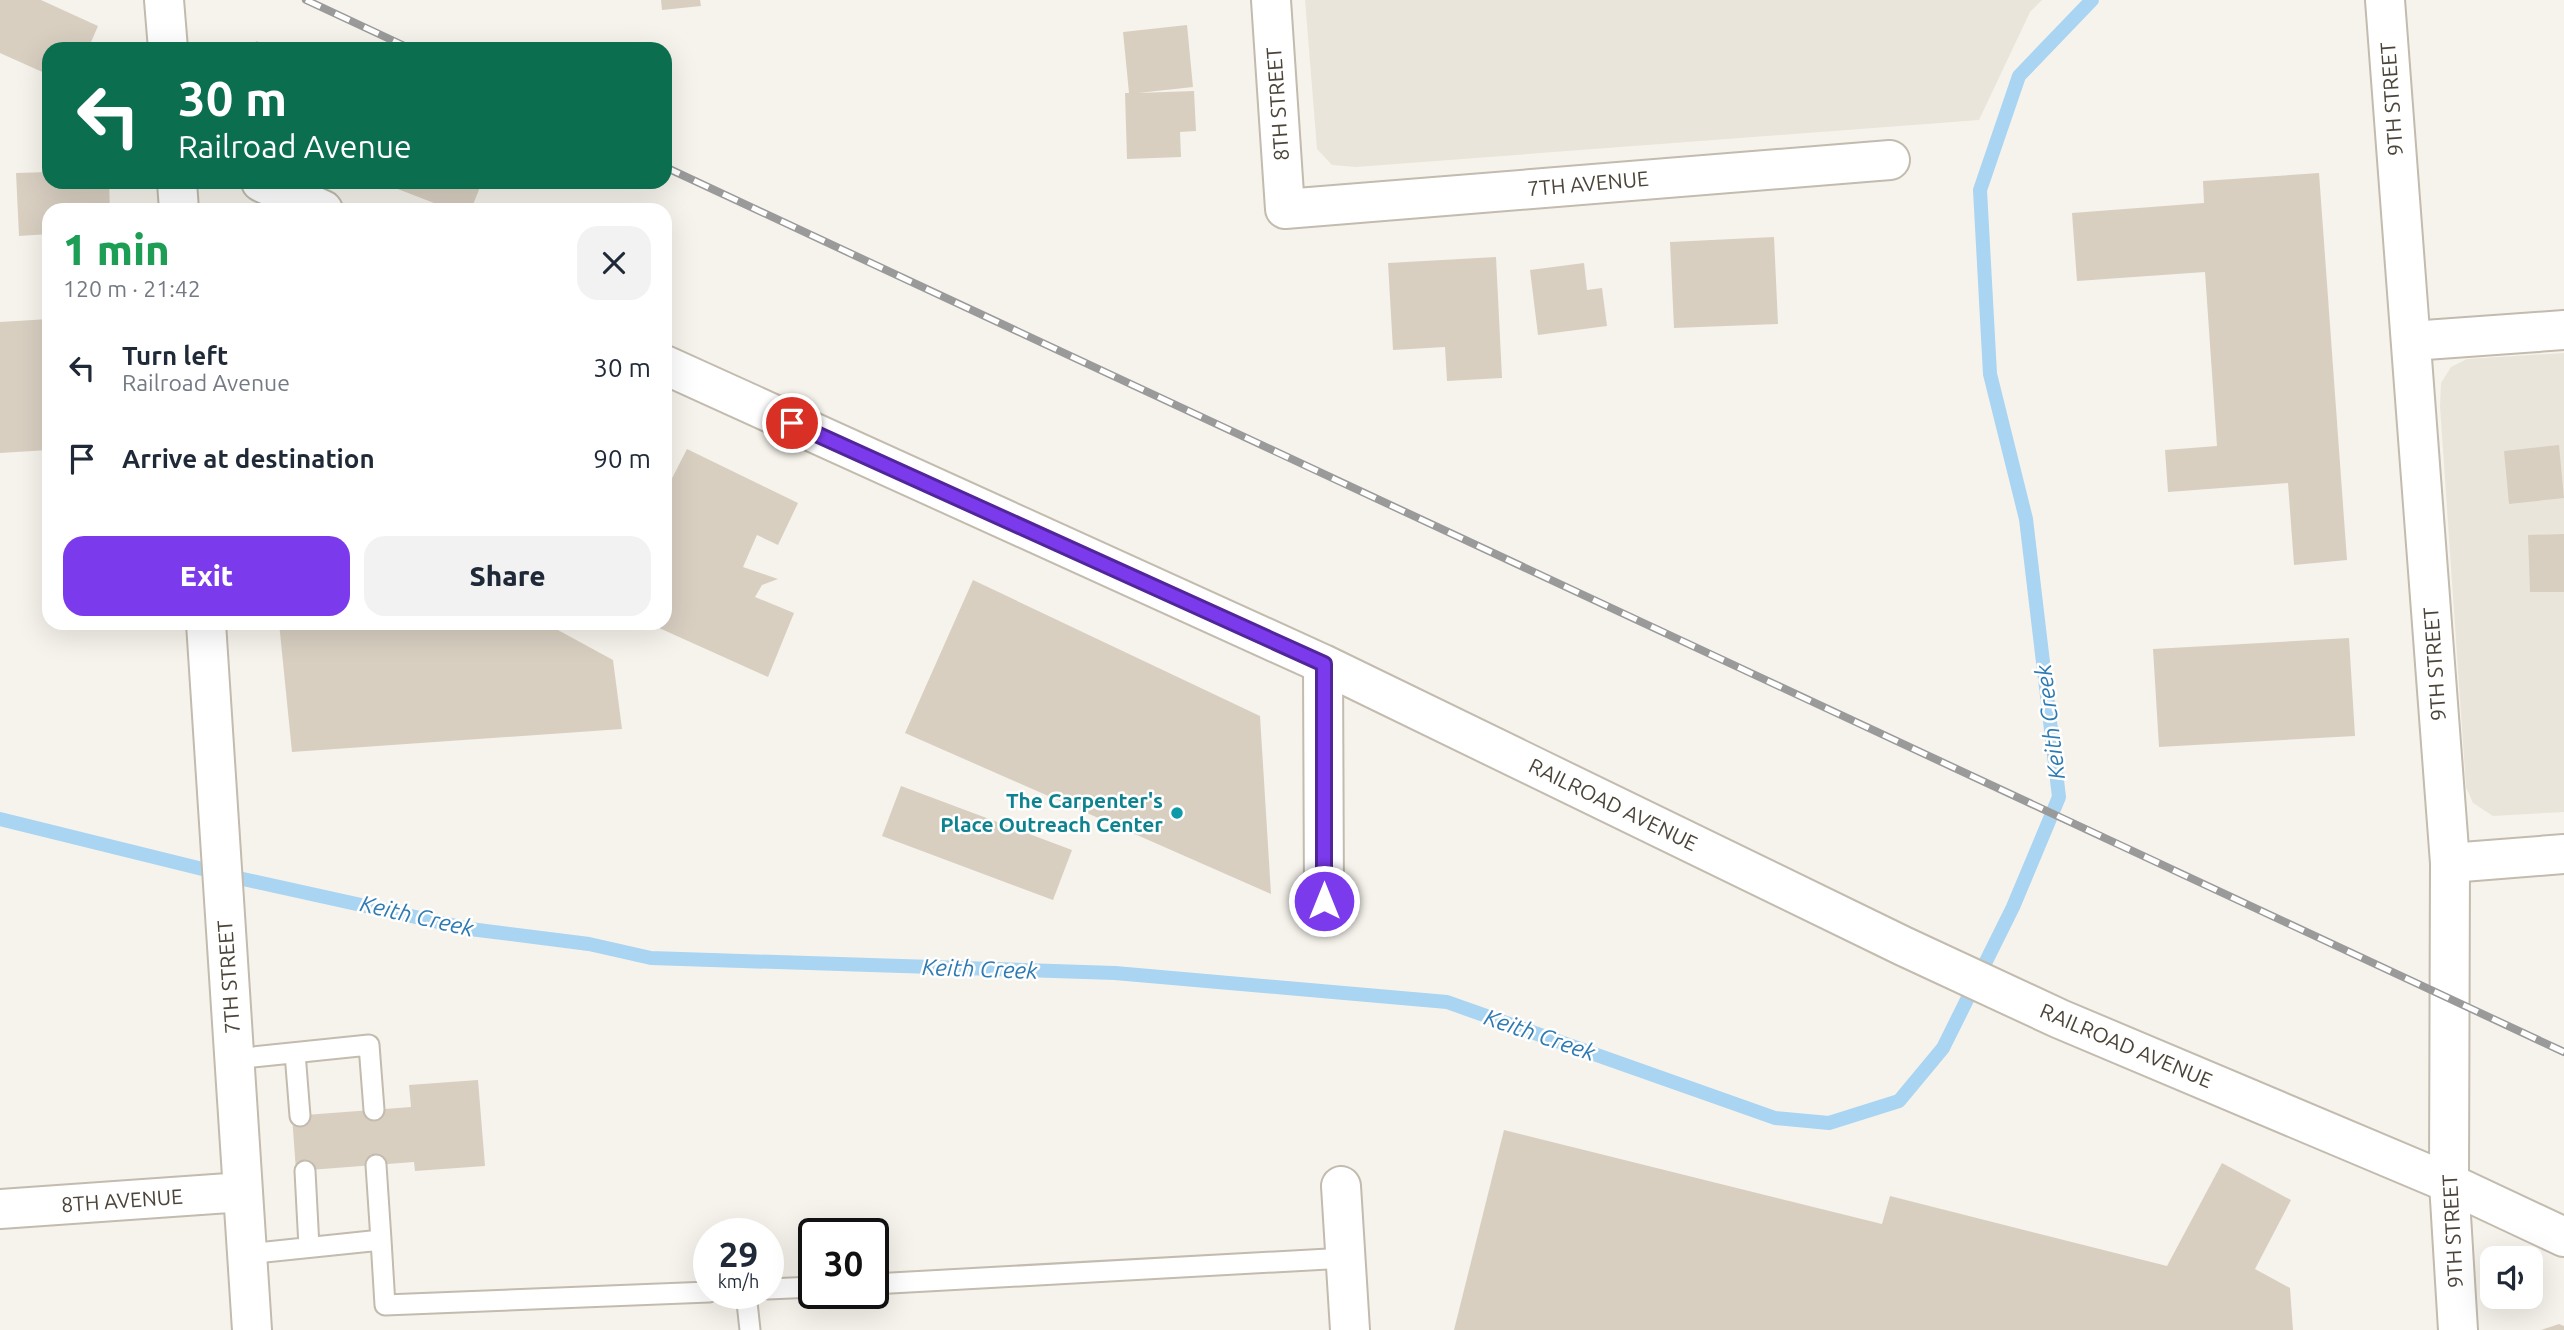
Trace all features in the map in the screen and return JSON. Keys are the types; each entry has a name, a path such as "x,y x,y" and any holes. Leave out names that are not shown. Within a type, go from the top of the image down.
{"street":[{"path":"164,0 167,42"},
{"name":"8TH STREET","path":"1271,0 1285,209"},
{"name":"9TH STREET","path":"2385,0 2450,863 2449,1182 2458,1330"},
{"name":"7TH AVENUE","path":"1285,209 1890,160"},
{"path":"276,189 308,203"},
{"path":"2411,341 2564,330"},
{"name":"RAILROAD AVENUE","path":"672,368 1324,664 1903,946 2060,1019 2449,1182 2564,1237"},
{"name":"7TH STREET","path":"206,630 252,1330"},
{"path":"1324,664 1324,901"},
{"path":"2450,863 2564,854"},
{"path":"2521,857 2564,878"},
{"path":"1341,1186 1350,1330"},
{"name":"8TH AVENUE","path":"0,1209 243,1192"}],"lane":[{"path":"234,1059 369,1045 374,1110"},
{"path":"295,1053 300,1116"},
{"path":"376,1165 385,1306 693,1293"},
{"path":"305,1171 309,1247"},
{"path":"247,1254 381,1240"},
{"path":"889,1283 1346,1258"},
{"path":"748,1309 750,1330"}],"shaded area":[{"path":"1305,0 2042,0 2030,12 1979,120 1356,167 1332,165 1317,149"},
{"path":"2564,353 2564,812 2493,816 2473,803 2466,787 2440,406 2441,383 2451,367 2467,359"}],"building":[{"path":"0,0 41,0 98,26 91,42 42,42 42,72 0,53"},
{"path":"661,0 700,0 701,6 662,10"},
{"path":"1187,25 1193,87 1138,93 1194,91 1196,131 1180,132 1181,157 1127,159 1125,93 1129,93 1123,32"},
{"path":"42,172 42,189 109,189 110,203 42,203 42,234 19,236 16,173"},
{"path":"2319,173 2347,560 2294,565 2288,483 2168,492 2165,450 2217,446 2205,272 2077,281 2072,213 2204,203 2203,181"},
{"path":"398,189 479,189 474,203 434,203"},
{"path":"1774,237 1778,324 1674,328 1670,242"},
{"path":"1496,257 1502,378 1447,381 1445,347 1393,350 1388,263"},
{"path":"1584,263 1587,290 1602,288 1607,326 1538,335 1530,270"},
{"path":"42,319 42,450 0,453 0,322"},
{"path":"2559,445 2564,498 2509,504 2504,451"},
{"path":"687,449 798,503 778,545 757,535 743,567 778,579 762,585 755,597 794,613 768,677 664,630 672,630 672,478"},
{"path":"2564,534 2564,592 2530,592 2528,535"},
{"name":"The Carpenter's Place Outreach Center","path":"973,580 1260,716 1271,894 905,733"},
{"path":"280,630 558,630 613,660 622,729 292,752"},
{"path":"2349,638 2355,736 2159,747 2153,649"},
{"path":"901,786 1072,850 1053,900 882,836"},
{"path":"478,1080 485,1166 415,1171 414,1162 296,1171 292,1116 411,1107 409,1085"},
{"path":"1504,1130 1882,1224 1890,1196 2167,1266 2222,1163 2291,1200 2255,1269 2290,1288 2293,1330 1454,1330"},
{"path":"2559,1324 2564,1326 2564,1330 2541,1330"}],"waterway":[{"name":"Keith Creek","path":"0,819 243,879 470,929 589,944 651,958 1115,973 1447,1002 1775,1118 1829,1123 1899,1101 1943,1048 2013,907 2059,797 2026,519 1990,374 1980,190 2019,76 2092,0"}],"railway":[{"path":"306,0 396,42"},
{"path":"672,170 2564,1052"}],"place":[{"name":"The Carpenter's Place Outreach Center","path":"1177,813"}],"route":[{"path":"792,423 1324,664 1324,901"}]}
